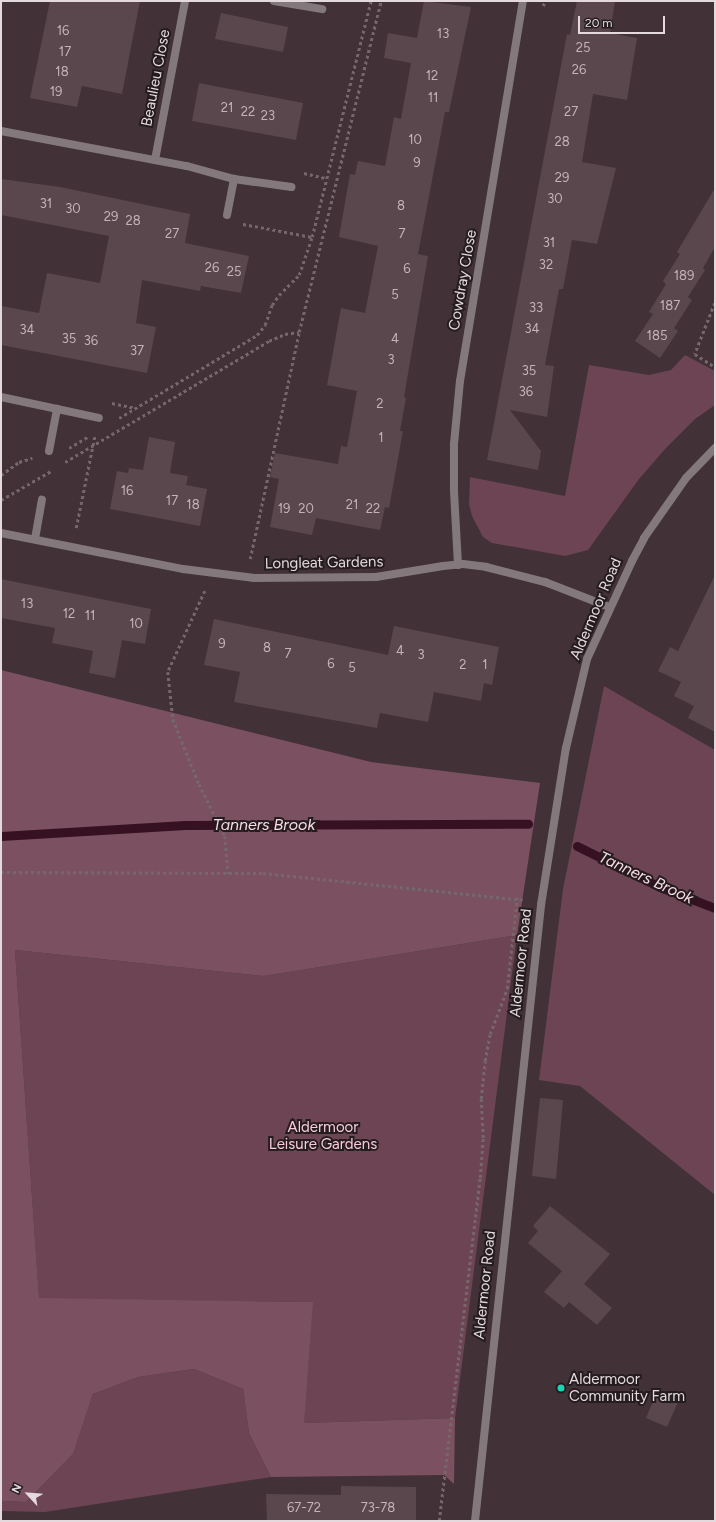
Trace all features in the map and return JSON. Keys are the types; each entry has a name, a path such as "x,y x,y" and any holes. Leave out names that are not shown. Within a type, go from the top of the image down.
{"street":[{"name":"Beaulieu Close","path":"156,160 185,1"},
{"path":"274,1 322,9"},
{"name":"Cowdray Close","path":"458,565 454,490 454,444 460,381 523,1"},
{"path":"1,131 156,160 234,179 291,187"},
{"path":"227,215 234,179"},
{"path":"1,397 99,418"},
{"path":"49,451 57,409"},
{"name":"Aldermoor Road","path":"475,1521 541,904 566,748 587,659 609,608 644,538 686,478 715,448"},
{"path":"35,539 42,500"},
{"name":"Longleat Gardens","path":"1,533 213,573 246,577 279,579 376,577 458,565 512,572 609,608"}],"path":[{"path":"115,420 257,335 265,325 276,300 301,271 312,237 371,1"},
{"path":"246,577 298,332 381,1"},
{"path":"227,215 226,220 312,237"},
{"path":"715,303 695,354 715,367"},
{"path":"59,466 269,341 286,334 298,332"},
{"path":"99,418 110,403 135,408"},
{"path":"1,475 19,462 49,451 69,448 95,432 72,547"},
{"path":"42,500 49,451"},
{"path":"1,500 53,470"},
{"path":"213,573 168,672 173,719 199,784 225,836 228,874"},
{"path":"1,872 263,873 517,898 541,904"},
{"path":"439,1521 480,1178 483,1138 481,1099 484,1061 490,1034 507,989 517,898"}],"green space":[{"path":"685,355 715,371 715,405 695,419 666,448 639,479 588,550 565,556 492,543 483,537 472,516 469,504 470,477 565,496 589,365 649,375 671,370"},
{"path":"604,686 715,750 715,1195 580,1086 539,1080 563,889"},
{"name":"Aldermoor Leisure Gardens","path":"517,935 455,1418 303,1423 312,1302 39,1299 15,950 264,976"},
{"path":"194,1369 243,1389 249,1433 271,1477 45,1512 1,1511 1,1501 26,1502 73,1454 93,1394 138,1377"}],"shaded area":[{"path":"1,670 371,762 540,783 517,935 264,976 15,950 39,1298 313,1302 304,1423 455,1418 454,1484 444,1475 271,1477 249,1433 243,1389 194,1369 138,1377 93,1394 73,1454 26,1502 1,1501"}],"building":[{"path":"50,1 140,1 122,94 82,86 77,107 30,98"},
{"path":"424,1 471,7 449,112 445,112 418,254 428,256 404,397 406,398 400,431 403,431 389,508 385,507 380,530 316,518 312,535 270,527 279,479 270,477 275,453 338,464 341,446 347,447 357,391 327,385 341,308 365,313 378,246 339,237 350,174 355,175 358,161 385,166 394,117 401,119 411,63 384,58 388,33 417,38"},
{"path":"577,1 615,1 610,33 637,38 627,100 593,94 582,162 616,168 597,244 572,240 563,289 559,289 545,365 554,366 547,417 510,410 541,451 538,470 487,460 567,34 570,35"},
{"path":"221,13 288,27 283,52 215,39"},
{"path":"199,83 303,103 296,140 192,121"},
{"path":"1,179 60,187 190,214 185,243 249,256 241,293 201,286 200,291 142,280 136,323 156,327 147,373 1,345 1,306 39,313 47,273 100,283 109,236 1,215"},
{"path":"715,188 715,247 703,268 705,270 688,297 692,300 674,328 678,331 660,358 635,341 653,314 649,312 666,284 663,281 680,254 677,252"},
{"path":"149,437 175,442 170,473 188,476 186,485 207,489 200,526 110,509 117,471 128,473 129,468 143,470"},
{"path":"715,575 715,732 688,718 694,706 674,696 681,682 658,671 670,647 678,651"},
{"path":"1,579 151,609 145,644 122,640 115,678 89,673 93,651 52,643 55,628 1,618"},
{"path":"214,619 388,655 394,626 499,647 492,685 484,683 481,701 434,692 428,722 380,713 377,728 234,702 240,672 204,665"},
{"path":"540,1098 563,1100 556,1179 532,1176"},
{"path":"550,1206 610,1254 584,1284 612,1308 597,1325 569,1302 564,1308 544,1292 562,1271 528,1243 538,1231 533,1226"},
{"path":"657,1392 678,1402 667,1427 646,1418"},
{"path":"341,1486 416,1487 416,1521 267,1521 266,1494 341,1495"}],"waterway":[{"name":"Tanners Brook","path":"1,836 185,825 528,824"},
{"name":"Tanners Brook","path":"577,846 660,887 715,908"}],"place":[{"name":"Aldermoor Community Farm","path":"561,1388"}]}
